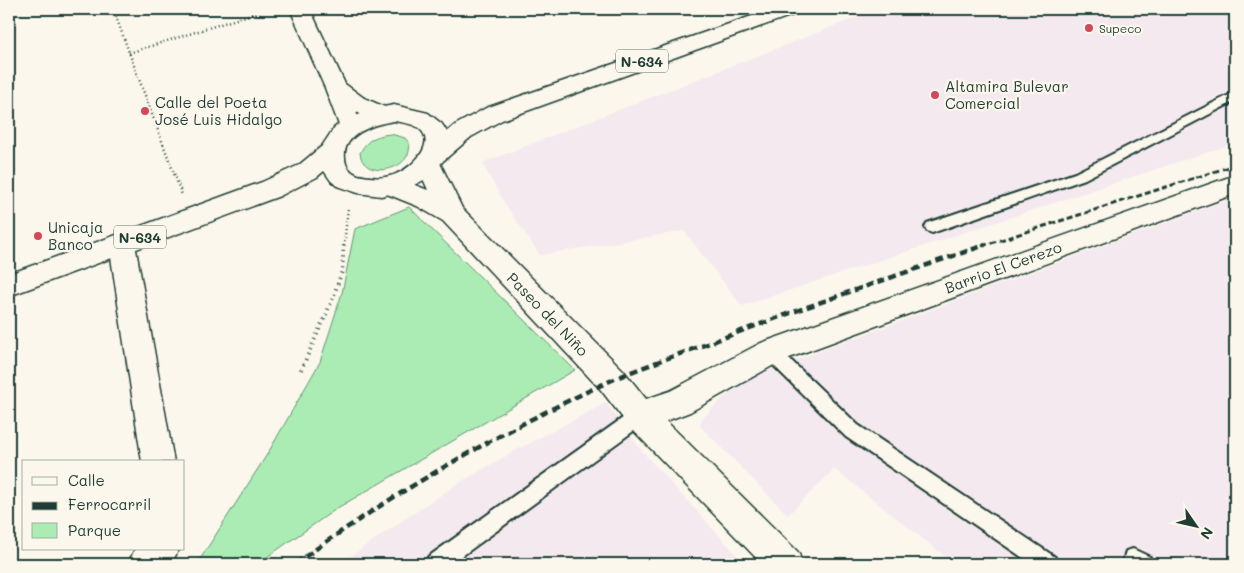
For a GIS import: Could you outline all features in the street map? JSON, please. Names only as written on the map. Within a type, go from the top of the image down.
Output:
[{"type":"main road","points":[[300,9],[336,88],[350,127]]},
{"type":"main road","name":"N-634","points":[[271,189],[350,182],[365,187],[402,182],[419,174],[463,131],[494,114],[791,9]]},
{"type":"main road","points":[[336,88],[356,103],[379,114]]},
{"type":"main road","name":"N-634","points":[[9,285],[271,189],[308,171],[333,150],[340,138],[350,127],[364,119],[379,114],[408,114],[430,124],[494,114]]},
{"type":"main road","points":[[430,124],[436,133],[438,143],[433,159]]},
{"type":"main road","points":[[333,150],[333,162],[338,173],[350,182]]},
{"type":"main road","name":"Paseo del Niño","points":[[433,159],[452,214]]},
{"type":"main road","name":"Barrio El Cerezo","points":[[640,416],[679,402],[771,352],[1235,184]]},
{"type":"main road","name":"Paseo del Niño","points":[[391,185],[426,199],[452,214],[612,380],[640,416],[786,564]]},
{"type":"main road","points":[[122,244],[158,460]]},
{"type":"main road","points":[[145,564],[161,550]]},
{"type":"lane","points":[[932,227],[1080,176],[1235,96]]},
{"type":"lane","points":[[771,352],[852,431],[1048,564]]},
{"type":"lane","points":[[435,564],[640,416]]},
{"type":"lane","points":[[1131,564],[1133,558],[1143,564]]},
{"type":"path","points":[[112,9],[191,219]]},
{"type":"path","points":[[129,53],[268,9]]},
{"type":"path","points":[[301,370],[332,301],[342,271],[350,182]]},
{"type":"shaded area","points":[[878,9],[1235,9],[1235,143],[742,306],[684,231],[540,255],[505,204],[482,163]]},
{"type":"shaded area","points":[[1235,197],[1235,564],[955,564],[834,469],[788,515],[700,426],[701,420],[723,398],[758,374]]},
{"type":"shaded area","points":[[606,403],[642,451],[745,564],[340,564],[457,484]]},
{"type":"green space","points":[[391,134],[405,138],[409,143],[409,152],[404,160],[397,166],[378,170],[363,162],[360,153],[365,145],[373,139]]},
{"type":"green space","points":[[409,207],[575,370],[339,507],[257,564],[197,564],[268,453],[320,362],[342,293],[355,229]]},
{"type":"railway","points":[[983,246],[1235,165]]},
{"type":"railway","points":[[295,564],[369,513],[448,465],[528,421],[610,381],[776,318],[983,246]]},
{"type":"place","name":"Supeco","points":[[1089,28]]},
{"type":"place","name":"Altamira Bulevar Comercial","points":[[935,95]]},
{"type":"place","name":"Calle del Poeta José Luis Hidalgo","points":[[145,111]]},
{"type":"place","name":"Unicaja Banco","points":[[38,236]]}]
